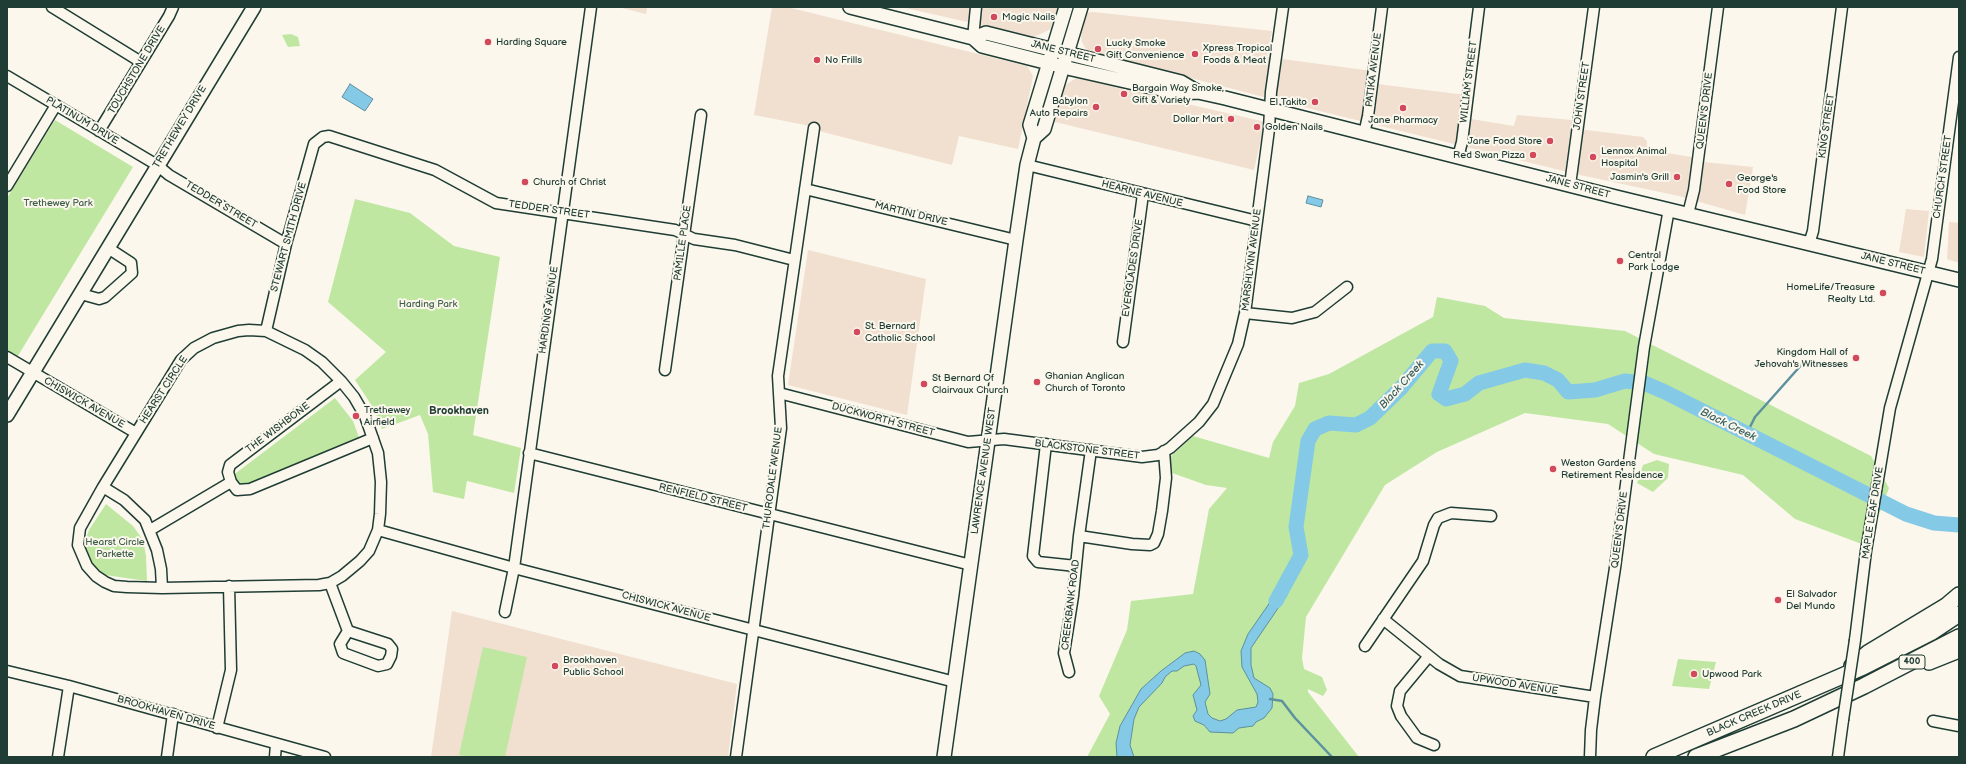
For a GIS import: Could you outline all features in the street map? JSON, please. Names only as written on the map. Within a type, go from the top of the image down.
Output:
[{"type":"highway","points":[[1834,680],[1868,653],[1946,606],[1959,595]]},
{"type":"highway","name":"BLACK CREEK DRIVE","points":[[1654,757],[1854,671],[1932,632],[1959,614]]},
{"type":"highway","name":"400","points":[[1864,686],[1959,637]]},
{"type":"highway","points":[[1864,686],[1914,669],[1959,650]]},
{"type":"highway","name":"BLACK CREEK DRIVE","points":[[1696,757],[1794,719],[1864,686]]},
{"type":"main road","name":"TRETHEWEY DRIVE","points":[[7,415],[254,7]]},
{"type":"main road","name":"JANE STREET","points":[[850,7],[873,10],[973,38],[982,46],[1062,67],[1178,93],[1198,92]]},
{"type":"main road","name":"LAWRENCE AVENUE WEST","points":[[944,757],[1016,240],[1027,165],[1034,138],[1030,125],[1066,7]]},
{"type":"main road","name":"LAWRENCE AVENUE WEST","points":[[1034,138],[1044,129],[1081,7]]},
{"type":"main road","name":"JANE STREET","points":[[973,38],[986,33],[1052,49],[1181,82],[1198,92],[1270,111],[1959,280]]},
{"type":"street","points":[[52,7],[141,62]]},
{"type":"street","name":"TOUCHSTONE DRIVE","points":[[99,131],[173,7]]},
{"type":"street","name":"HARDING AVENUE","points":[[505,612],[514,568],[591,7]]},
{"type":"street","points":[[973,38],[976,7]]},
{"type":"street","name":"MARSHLYNN AVENUE","points":[[1213,404],[1238,344],[1245,313],[1270,111],[1271,92],[1283,7]]},
{"type":"street","name":"PATIKA AVENUE","points":[[1364,134],[1368,116],[1382,7]]},
{"type":"street","name":"WILLIAM STREET","points":[[1458,157],[1462,142],[1479,7]]},
{"type":"street","name":"JOHN STREET","points":[[1570,185],[1594,7]]},
{"type":"street","name":"QUEEN'S DRIVE","points":[[1688,214],[1694,190],[1718,7]]},
{"type":"street","name":"KING STREET","points":[[1809,244],[1818,195],[1842,7]]},
{"type":"street","name":"CHURCH STREET","points":[[1928,272],[1932,259],[1959,57]]},
{"type":"street","name":"PLATINUM DRIVE","points":[[7,76],[157,165]]},
{"type":"street","points":[[7,186],[56,104]]},
{"type":"street","name":"PAMILLE PLACE","points":[[665,370],[701,115]]},
{"type":"street","name":"THURODALE AVENUE","points":[[736,757],[781,428],[778,376],[814,128]]},
{"type":"street","name":"TEDDER STREET","points":[[314,144],[322,137],[330,136],[435,170],[496,203],[675,230],[694,240],[734,245],[794,260]]},
{"type":"street","name":"STEWART SMITH DRIVE","points":[[266,331],[286,244],[314,144]]},
{"type":"street","name":"TEDDER STREET","points":[[157,165],[169,175],[286,244]]},
{"type":"street","name":"HEARNE AVENUE","points":[[1027,165],[1257,221]]},
{"type":"street","name":"MARTINI DRIVE","points":[[805,188],[1016,240]]},
{"type":"street","name":"EVERGLADES DRIVE","points":[[1123,342],[1143,194]]},
{"type":"street","name":"QUEEN'S DRIVE","points":[[1590,757],[1591,730],[1595,697],[1615,568],[1636,402],[1644,347],[1669,209]]},
{"type":"street","points":[[81,294],[99,299],[105,298],[132,273],[131,264],[108,248]]},
{"type":"street","name":"MAPLE LEAF DRIVE","points":[[1838,757],[1866,551],[1890,408],[1928,272]]},
{"type":"street","points":[[1245,313],[1292,318],[1315,312],[1347,287]]},
{"type":"street","name":"HEARST CIRCLE","points":[[248,330],[266,331],[305,350],[322,362],[341,381],[354,397],[366,416],[378,453],[381,482],[378,530],[369,551],[360,562],[342,576],[330,583],[296,586],[162,588],[114,586],[96,576],[83,562],[78,545],[80,528],[103,487],[181,360],[194,348],[213,338],[231,333],[248,330]]},
{"type":"street","name":"CHISWICK AVENUE","points":[[7,357],[136,433]]},
{"type":"street","name":"THE WISHBONE","points":[[231,482],[228,472],[230,465],[341,381]]},
{"type":"street","name":"DUCKWORTH STREET","points":[[779,393],[968,442],[989,441]]},
{"type":"street","name":"BLACKSTONE STREET","points":[[989,441],[1004,439],[1151,457],[1164,451],[1195,426],[1213,404]]},
{"type":"street","points":[[150,530],[231,482],[237,490],[250,489],[374,438]]},
{"type":"street","points":[[1046,444],[1032,556],[1038,562],[1076,566]]},
{"type":"street","name":"CREEKBANK ROAD","points":[[1069,672],[1064,653],[1091,450]]},
{"type":"street","points":[[1079,536],[1132,544],[1150,545],[1154,543],[1158,534],[1166,478],[1164,451]]},
{"type":"street","name":"RENFIELD STREET","points":[[529,453],[768,515],[971,565]]},
{"type":"street","points":[[103,487],[145,520],[150,530],[161,569],[162,588]]},
{"type":"street","points":[[1365,646],[1423,561],[1434,525],[1438,518],[1450,513],[1491,516]]},
{"type":"street","name":"CHISWICK AVENUE","points":[[378,530],[514,568],[955,682]]},
{"type":"street","points":[[330,583],[348,631]]},
{"type":"street","points":[[217,728],[231,670],[228,586]]},
{"type":"street","name":"UPWOOD AVENUE","points":[[1382,619],[1448,670],[1472,679],[1595,697]]},
{"type":"street","points":[[348,631],[388,644],[392,649],[392,656],[387,664],[378,666],[343,653],[340,644],[348,631]]},
{"type":"street","points":[[1429,656],[1400,691],[1397,706],[1401,716],[1417,738],[1434,745]]},
{"type":"street","name":"BROOKHAVEN DRIVE","points":[[7,672],[69,686],[325,757]]},
{"type":"street","points":[[58,757],[69,686]]},
{"type":"street","points":[[167,757],[173,714]]},
{"type":"street","points":[[1933,721],[1959,726]]},
{"type":"street","points":[[275,757],[276,744]]},
{"type":"shaded area","points":[[618,7],[647,7],[646,14]]},
{"type":"shaded area","points":[[772,7],[787,7],[1027,66],[1033,76],[1018,149],[959,136],[952,165],[823,132],[805,125],[754,115]]},
{"type":"shaded area","points":[[901,7],[1058,7],[1051,29],[1034,37]]},
{"type":"shaded area","points":[[1093,12],[1272,31],[1267,57],[1380,72],[1377,84],[1474,96],[1471,119],[1514,126],[1517,115],[1572,120],[1570,128],[1643,137],[1647,141],[1647,150],[1692,157],[1704,162],[1753,167],[1745,215],[1679,196],[1580,175],[1279,101],[1087,51],[1082,42],[1080,29],[1085,13]]},
{"type":"shaded area","points":[[1076,78],[1265,122],[1254,170],[1055,122],[1064,86]]},
{"type":"shaded area","points":[[1906,209],[1929,211],[1924,257],[1899,252]]},
{"type":"shaded area","points":[[1949,222],[1959,223],[1959,263],[1947,259]]},
{"type":"shaded area","name":"St. Bernard Catholic School","points":[[808,250],[926,279],[907,415],[788,385]]},
{"type":"shaded area","name":"Brookhaven Public School","points":[[452,611],[737,684],[728,757],[431,757]]},
{"type":"green space","points":[[291,34],[298,37],[300,46],[288,47],[282,35]]},
{"type":"green space","name":"Trethewey Park","points":[[55,120],[133,167],[16,359],[7,353],[7,198]]},
{"type":"green space","name":"Harding Park","points":[[355,199],[410,213],[454,246],[500,257],[473,435],[521,448],[514,493],[467,481],[464,499],[433,492],[428,434],[420,415],[382,429],[374,409],[355,380],[386,352],[328,302]]},
{"type":"green space","points":[[1437,297],[1485,306],[1504,318],[1625,331],[1871,456],[1889,488],[1867,546],[1795,519],[1743,475],[1654,454],[1608,424],[1525,413],[1437,452],[1385,485],[1306,617],[1302,658],[1304,669],[1322,677],[1327,690],[1323,696],[1308,689],[1308,692],[1359,757],[1087,757],[1110,714],[1099,696],[1127,630],[1131,601],[1193,594],[1209,509],[1227,488],[1206,485],[1158,468],[1193,436],[1269,458],[1273,442],[1295,406],[1299,383],[1329,374],[1433,317]]},
{"type":"green space","points":[[335,398],[353,421],[361,443],[245,487],[235,486],[232,476]]},
{"type":"green space","points":[[1657,460],[1669,464],[1668,478],[1653,492],[1637,483],[1643,465]]},
{"type":"green space","name":"Hearst Circle Parkette","points":[[106,504],[133,526],[143,540],[146,556],[147,581],[105,575],[96,568],[86,555],[85,541],[89,530]]},
{"type":"green space","points":[[483,647],[527,657],[505,757],[469,757],[459,755]]},
{"type":"green space","name":"Upwood Park","points":[[1678,659],[1716,662],[1709,689],[1672,686]]},
{"type":"water","points":[[350,84],[373,99],[365,111],[342,97]]},
{"type":"water","points":[[1308,196],[1323,200],[1321,207],[1306,203]]},
{"type":"water","points":[[1281,580],[1290,585],[1287,595],[1251,648],[1251,665],[1254,678],[1270,688],[1273,694],[1272,708],[1264,718],[1256,722],[1253,726],[1239,728],[1233,733],[1210,732],[1204,725],[1195,721],[1193,716],[1197,710],[1193,695],[1201,685],[1196,666],[1194,664],[1184,666],[1177,671],[1172,671],[1165,677],[1162,683],[1139,707],[1134,719],[1130,745],[1134,757],[1117,757],[1116,743],[1120,726],[1141,689],[1161,671],[1185,653],[1194,651],[1200,654],[1205,660],[1210,694],[1205,702],[1208,714],[1212,718],[1220,721],[1226,719],[1237,710],[1256,707],[1258,702],[1257,694],[1242,667],[1241,651],[1248,634],[1273,598]]},
{"type":"waterway","name":"Black Creek","points":[[1276,601],[1301,555],[1296,527],[1308,441],[1315,429],[1329,423],[1356,425],[1370,418],[1402,387],[1432,351],[1445,351],[1451,361],[1439,394],[1446,399],[1465,394],[1479,383],[1525,370],[1544,373],[1558,380],[1568,392],[1595,390],[1625,381],[1644,383],[1665,392],[1906,514],[1934,523],[1959,525]]},
{"type":"waterway","points":[[1747,433],[1755,417],[1803,363]]},
{"type":"waterway","points":[[1270,699],[1282,701],[1295,718],[1332,757]]},
{"type":"place","name":"Magic Nails","points":[[994,17]]},
{"type":"place","name":"Harding Square","points":[[488,42]]},
{"type":"place","name":"Lucky Smoke Gift Convenience","points":[[1098,49]]},
{"type":"place","name":"Xpress Tropical Foods & Meat","points":[[1195,54]]},
{"type":"place","name":"No Frills","points":[[817,60]]},
{"type":"place","name":"Bargain Way Smoke, Gift & Variety","points":[[1124,94]]},
{"type":"place","name":"El Takito","points":[[1315,102]]},
{"type":"place","name":"Babylon Auto Repairs","points":[[1096,107]]},
{"type":"place","name":"Jane Pharmacy","points":[[1403,108]]},
{"type":"place","name":"Dollar Mart","points":[[1231,119]]},
{"type":"place","name":"Golden Nails","points":[[1257,127]]},
{"type":"place","name":"Jane Food Store","points":[[1550,141]]},
{"type":"place","name":"Red Swan Pizza","points":[[1533,155]]},
{"type":"place","name":"Lennox Animal Hospital","points":[[1593,157]]},
{"type":"place","name":"Jasmin's Grill","points":[[1677,177]]},
{"type":"place","name":"Church of Christ","points":[[525,182]]},
{"type":"place","name":"George's Food Store","points":[[1729,184]]},
{"type":"place","name":"Central Park Lodge","points":[[1620,261]]},
{"type":"place","name":"HomeLife/Treasure Realty Ltd.","points":[[1883,293]]},
{"type":"place","name":"St. Bernard Catholic School","points":[[857,332]]},
{"type":"place","name":"Kingdom Hall of Jehovah's Witnesses","points":[[1856,358]]},
{"type":"place","name":"Ghanian Anglican Church of Toronto","points":[[1037,382]]},
{"type":"place","name":"St Bernard Of Clairvaux Church","points":[[924,384]]},
{"type":"place","name":"Trethewey Airfield","points":[[356,416]]},
{"type":"place","name":"Weston Gardens Retirement Residence","points":[[1553,469]]},
{"type":"place","name":"El Salvador Del Mundo","points":[[1778,600]]},
{"type":"place","name":"Brookhaven Public School","points":[[555,666]]},
{"type":"place","name":"Upwood Park","points":[[1694,674]]},
{"type":"district","name":"Brookhaven","points":[[459,411]]}]
